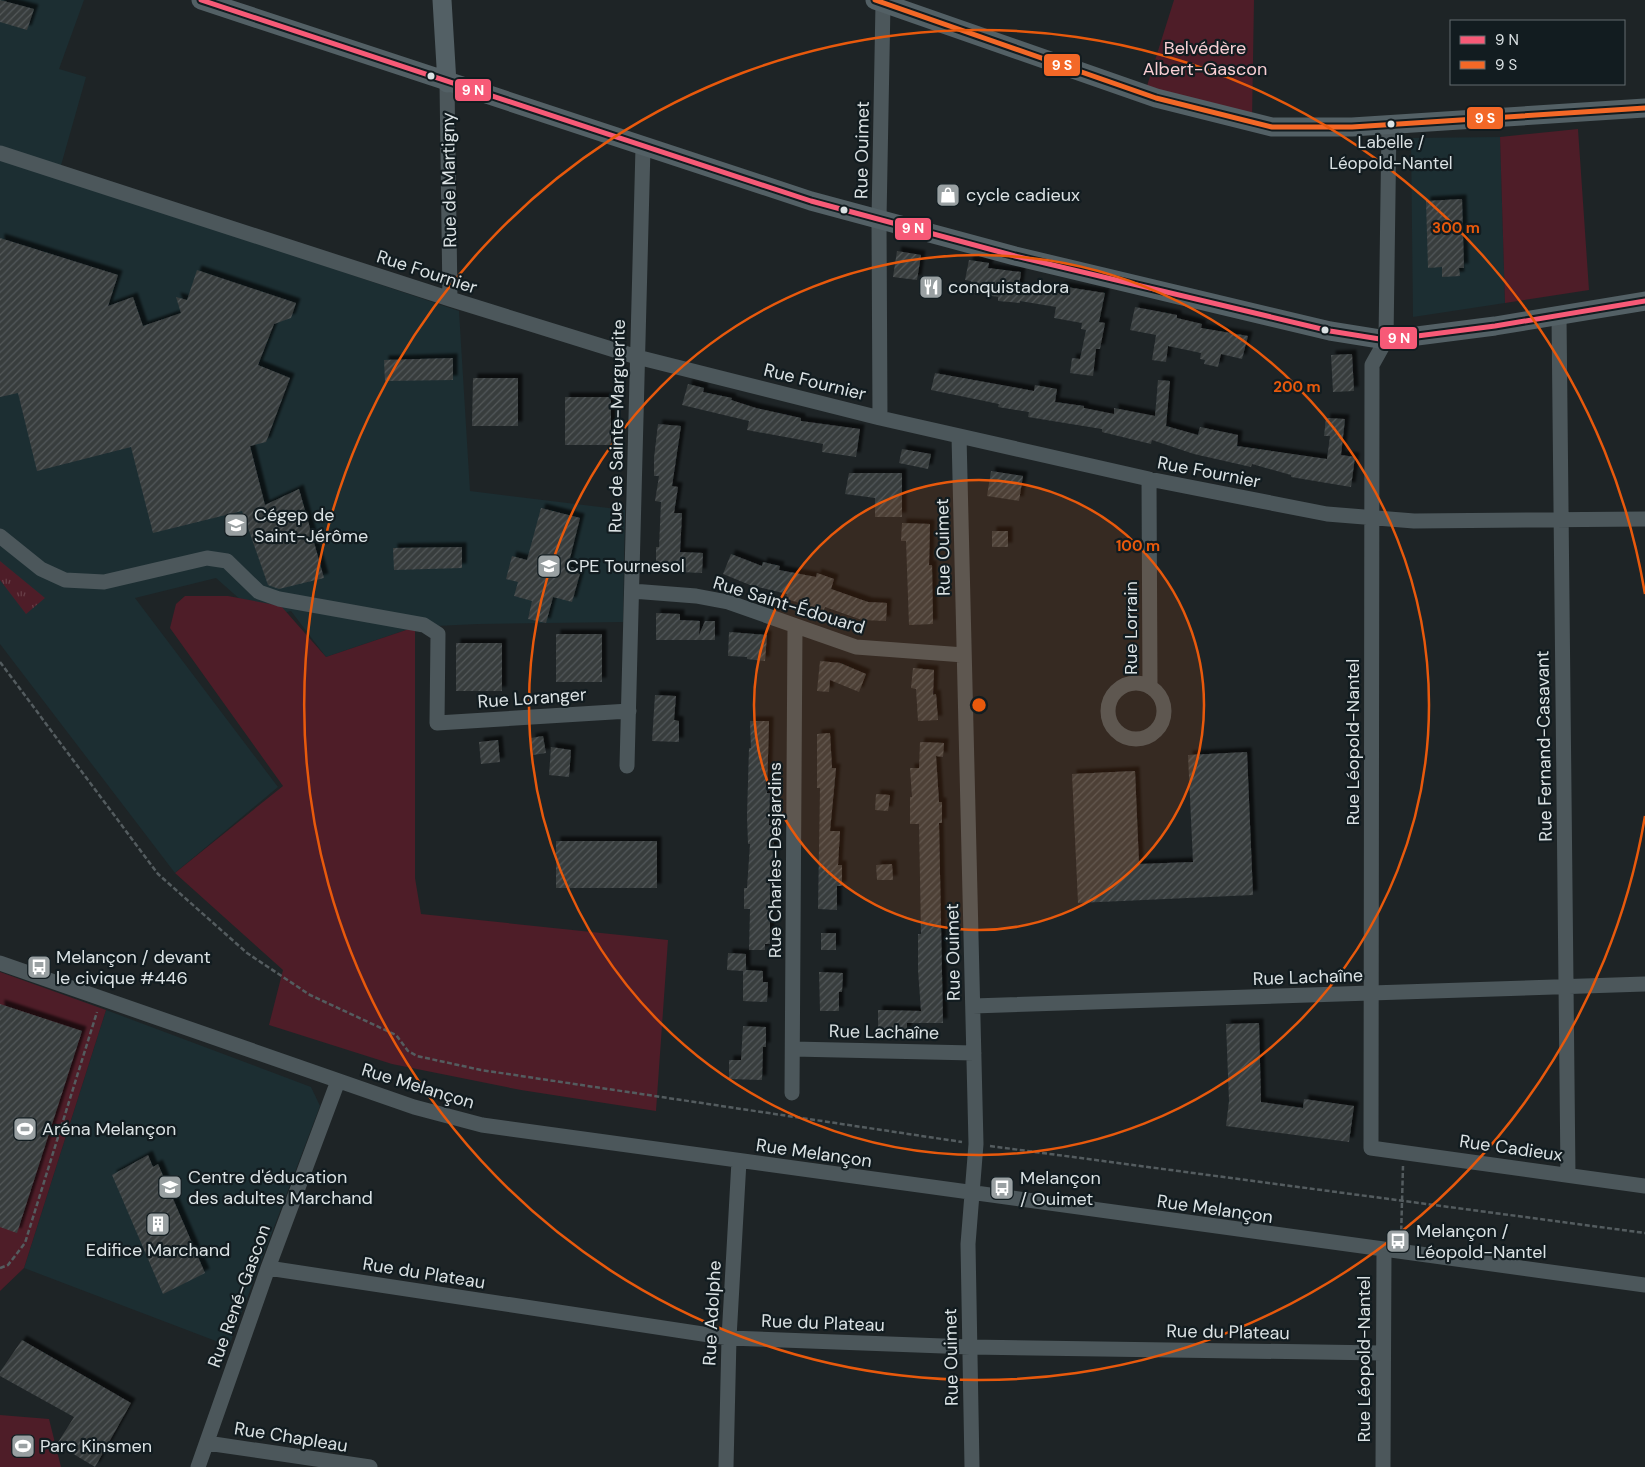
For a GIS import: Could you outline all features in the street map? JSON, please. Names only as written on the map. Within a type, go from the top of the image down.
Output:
[{"type":"main road","points":[[201,0],[447,83],[811,201],[1015,256],[1302,324],[1386,340],[1558,316],[1645,301]]},
{"type":"main road","name":"Rue de Martigny","points":[[442,0],[447,83]]},
{"type":"main road","points":[[879,1],[1156,98],[1272,127],[1390,124],[1645,108]]},
{"type":"street","name":"Rue Ouimet","points":[[879,1],[880,418]]},
{"type":"street","name":"Rue de Martigny","points":[[447,83],[450,299]]},
{"type":"street","points":[[1386,340],[1390,124]]},
{"type":"street","name":"Rue de Sainte-Marguerite","points":[[627,766],[643,147]]},
{"type":"street","name":"Rue Fournier","points":[[0,153],[450,299],[637,357],[880,418],[1149,479],[1327,514],[1371,518],[1414,521],[1645,519]]},
{"type":"street","name":"Rue Fernand-Casavant","points":[[1558,316],[1568,1175]]},
{"type":"street","name":"Rue Léopold-Nantel","points":[[1371,1148],[1372,365],[1386,340]]},
{"type":"street","name":"Rue Ouimet","points":[[959,436],[976,1144],[968,1244],[972,1467]]},
{"type":"street","name":"Rue Lorrain","points":[[1149,479],[1150,687]]},
{"type":"street","name":"Rue Loranger","points":[[0,536],[41,569],[66,580],[104,582],[207,558],[227,561],[260,592],[279,599],[424,625],[438,634],[437,723],[629,711]]},
{"type":"street","name":"Rue Saint-Édouard","points":[[632,591],[696,596],[728,602],[856,648],[964,655]]},
{"type":"street","name":"Rue Charles-Desjardins","points":[[792,1094],[795,626]]},
{"type":"street","name":"Rue Melançon","points":[[0,963],[414,1108],[482,1125],[1645,1286]]},
{"type":"street","name":"Rue Lachaîne","points":[[973,1006],[1645,984]]},
{"type":"street","name":"Rue Lachaîne","points":[[793,1049],[974,1053]]},
{"type":"street","name":"Rue René-Gascon","points":[[198,1467],[268,1268],[338,1081]]},
{"type":"street","name":"Rue Cadieux","points":[[1371,1148],[1645,1186]]},
{"type":"street","name":"Rue Adolphe","points":[[726,1467],[729,1338],[739,1161]]},
{"type":"street","name":"Rue Léopold-Nantel","points":[[1383,1467],[1382,1353],[1384,1251]]},
{"type":"street","name":"Rue du Plateau","points":[[268,1268],[729,1338],[970,1347],[1382,1353]]},
{"type":"street","name":"Rue Chapleau","points":[[207,1443],[364,1467]]},
{"type":"path","points":[[0,662],[158,874],[247,953],[310,995],[396,1035],[408,1051],[417,1056],[481,1070],[976,1144],[1645,1233]]},
{"type":"path","points":[[0,1268],[8,1265],[25,1243],[101,998]]},
{"type":"path","points":[[1400,1253],[1403,1152]]},
{"type":"shaded area","name":"Cégep de Saint-Jérôme","points":[[0,0],[84,0],[59,69],[86,77],[58,176],[459,311],[470,491],[625,510],[623,622],[415,627],[326,657],[291,611],[261,618],[216,578],[135,598],[278,787],[175,873],[0,644]]},
{"type":"shaded area","points":[[1500,137],[1505,303],[1413,317],[1411,138]]},
{"type":"shaded area","name":"Centre d'éducation des adultes Marchand","points":[[106,1010],[311,1087],[320,1106],[229,1346],[24,1268]]},
{"type":"green space","name":"Belvédère Albert-Gascon","points":[[1174,0],[1254,0],[1252,120],[1146,89]]},
{"type":"green space","points":[[1578,129],[1589,290],[1505,303],[1500,137]]},
{"type":"green space","points":[[0,561],[45,598],[26,614],[0,580]]},
{"type":"green space","points":[[185,596],[228,596],[281,606],[326,657],[415,627],[415,878],[421,914],[668,940],[656,1111],[521,1090],[392,1064],[269,1025],[283,970],[175,873],[283,786],[170,628],[176,604]]},
{"type":"green space","points":[[0,972],[106,1010],[24,1268],[0,1291]]},
{"type":"green space","name":"Parc Kinsmen","points":[[0,1415],[49,1419],[61,1467],[0,1467]]},
{"type":"building","points":[[0,0],[34,9],[27,30],[0,22]]},
{"type":"building","points":[[1462,199],[1464,268],[1459,268],[1460,276],[1442,277],[1442,267],[1428,268],[1426,201]]},
{"type":"building","points":[[0,238],[118,275],[108,306],[133,297],[143,326],[181,313],[176,297],[187,300],[197,270],[296,303],[291,318],[274,324],[258,365],[290,378],[266,442],[250,446],[265,505],[299,489],[324,578],[279,589],[268,585],[242,511],[153,533],[131,447],[37,471],[18,393],[0,397]]},
{"type":"building","points":[[897,251],[921,255],[917,280],[893,277]]},
{"type":"building","points":[[969,260],[989,263],[988,268],[1021,272],[1019,287],[1059,293],[1060,286],[1105,293],[1099,322],[1105,323],[1100,349],[1096,349],[1093,376],[1070,373],[1072,358],[1080,359],[1086,330],[1081,329],[1082,323],[1054,318],[1056,307],[1020,301],[1020,303],[998,301],[998,297],[969,292],[971,281],[965,280]]},
{"type":"building","points":[[1135,307],[1177,315],[1177,318],[1202,324],[1201,328],[1248,336],[1242,359],[1221,354],[1218,367],[1204,364],[1205,360],[1200,359],[1201,353],[1168,346],[1166,362],[1152,360],[1156,335],[1130,330]]},
{"type":"building","points":[[1352,354],[1354,391],[1333,392],[1331,355]]},
{"type":"building","points":[[453,358],[453,380],[385,381],[384,360]]},
{"type":"building","points":[[935,373],[1034,391],[1035,385],[1057,389],[1055,402],[1084,406],[1084,408],[1114,414],[1114,408],[1155,416],[1158,380],[1170,381],[1166,426],[1198,435],[1200,427],[1238,435],[1237,446],[1327,459],[1330,436],[1324,436],[1326,418],[1345,419],[1341,455],[1355,457],[1351,487],[1291,477],[1291,475],[1252,464],[1251,467],[1194,454],[1152,440],[1151,444],[1102,432],[1102,429],[1028,417],[1029,412],[998,407],[999,404],[931,390]]},
{"type":"building","points":[[473,378],[518,378],[518,426],[472,426]]},
{"type":"building","points":[[688,384],[704,388],[703,392],[732,398],[731,400],[756,408],[801,418],[801,421],[860,429],[856,457],[822,452],[823,444],[747,430],[749,421],[682,405]]},
{"type":"building","points":[[565,397],[611,397],[611,445],[565,445]]},
{"type":"building","points":[[658,424],[681,426],[672,486],[678,487],[674,513],[682,513],[680,552],[703,553],[702,573],[681,572],[681,569],[673,569],[673,564],[656,564],[656,547],[659,547],[661,502],[655,501],[659,476],[654,476]]},
{"type":"building","points":[[902,449],[931,454],[928,469],[899,463]]},
{"type":"building","points":[[991,471],[1023,476],[1019,501],[987,496]]},
{"type":"building","points":[[849,473],[902,473],[902,517],[875,517],[875,498],[845,494]]},
{"type":"building","points":[[541,508],[580,518],[568,566],[581,570],[572,602],[553,597],[546,623],[528,619],[532,601],[514,596],[518,582],[506,579],[512,556],[527,560]]},
{"type":"building","points":[[902,523],[930,524],[929,565],[932,565],[933,624],[909,625],[906,541],[901,541]]},
{"type":"building","points":[[992,531],[1008,531],[1008,547],[992,547]]},
{"type":"building","points":[[462,547],[462,568],[394,570],[393,548]]},
{"type":"building","points":[[731,554],[762,566],[763,562],[780,566],[779,570],[816,577],[817,573],[834,579],[831,589],[868,602],[887,603],[886,621],[862,620],[825,607],[824,610],[786,599],[787,594],[750,585],[723,574]]},
{"type":"building","points":[[656,613],[680,614],[680,620],[700,621],[699,635],[705,621],[715,621],[715,640],[656,640]]},
{"type":"building","points":[[729,632],[767,635],[765,661],[747,659],[747,657],[728,656]]},
{"type":"building","points":[[556,634],[602,634],[602,682],[556,682]]},
{"type":"building","points":[[456,643],[502,643],[502,691],[456,691]]},
{"type":"building","points":[[820,661],[840,663],[866,674],[859,692],[830,680],[829,692],[817,691]]},
{"type":"building","points":[[913,668],[934,670],[933,695],[936,694],[938,720],[918,721],[916,689],[911,688]]},
{"type":"building","points":[[655,695],[676,696],[674,720],[679,721],[679,742],[652,741]]},
{"type":"building","points":[[750,721],[769,721],[767,793],[770,793],[769,825],[773,825],[774,861],[773,878],[770,878],[770,944],[765,944],[765,950],[749,950],[750,909],[744,909],[744,888],[747,888],[750,844],[748,844],[747,816],[749,748],[751,748]]},
{"type":"building","points":[[830,733],[832,768],[836,768],[830,831],[840,831],[838,865],[842,865],[842,886],[837,886],[837,910],[818,909],[820,788],[817,788],[817,734]]},
{"type":"building","points":[[543,736],[546,753],[533,755],[531,738]]},
{"type":"building","points":[[498,740],[500,762],[481,764],[479,742]]},
{"type":"building","points":[[920,742],[944,743],[943,757],[936,756],[939,802],[942,802],[942,823],[939,823],[943,1023],[907,1023],[907,1031],[878,1030],[878,1010],[921,1011],[918,970],[918,934],[921,934],[919,824],[910,824],[910,797],[912,797],[910,768],[919,768]]},
{"type":"building","points":[[551,747],[571,750],[569,777],[549,775]]},
{"type":"building","points":[[1247,752],[1253,895],[1078,903],[1072,774],[1135,771],[1139,864],[1193,862],[1188,755]]},
{"type":"building","points":[[876,794],[890,795],[888,811],[875,810]]},
{"type":"building","points":[[556,841],[657,841],[657,888],[556,888]]},
{"type":"building","points":[[892,864],[893,880],[877,880],[876,865]]},
{"type":"building","points":[[821,933],[836,933],[836,950],[821,950]]},
{"type":"building","points":[[728,953],[746,954],[746,970],[763,971],[763,982],[768,982],[767,1002],[743,1001],[743,971],[727,970]]},
{"type":"building","points":[[819,972],[843,973],[842,992],[839,992],[839,1011],[820,1011]]},
{"type":"building","name":"Aréna Melançon","points":[[0,1004],[82,1031],[17,1233],[0,1227]]},
{"type":"building","points":[[1259,1023],[1261,1102],[1303,1108],[1304,1099],[1354,1106],[1349,1142],[1226,1126],[1229,1101],[1226,1024]]},
{"type":"building","points":[[743,1026],[766,1027],[766,1047],[763,1047],[762,1080],[729,1079],[729,1060],[741,1060]]},
{"type":"building","name":"Edifice Marchand","points":[[148,1155],[153,1167],[158,1164],[205,1273],[163,1294],[112,1175]]},
{"type":"building","points":[[22,1340],[131,1403],[95,1467],[57,1444],[74,1417],[0,1376],[0,1372]]},
{"type":"transit line","points":[[201,0],[811,201],[1015,256],[1330,331],[1386,340],[1495,326],[1645,301]]},
{"type":"transit line","points":[[875,0],[1156,98],[1272,127],[1352,127],[1645,108]]},
{"type":"place","name":"Labelle / Léopold-Nantel","points":[[1391,124]]},
{"type":"place","name":"cycle cadieux","points":[[948,195]]},
{"type":"place","name":"conquistadora","points":[[931,287]]},
{"type":"place","name":"Cégep de Saint-Jérôme","points":[[236,525]]},
{"type":"place","name":"CPE Tournesol","points":[[549,566]]},
{"type":"place","name":"Melançon / devant le civique #446","points":[[39,967]]},
{"type":"place","name":"Aréna Melançon","points":[[25,1129]]},
{"type":"place","name":"Centre d'éducation des adultes Marchand","points":[[170,1187]]},
{"type":"place","name":"Melançon / Ouimet","points":[[1002,1188]]},
{"type":"place","name":"Edifice Marchand","points":[[158,1224]]},
{"type":"place","name":"Melançon / Léopold-Nantel","points":[[1398,1241]]},
{"type":"place","name":"Parc Kinsmen","points":[[23,1446]]}]
